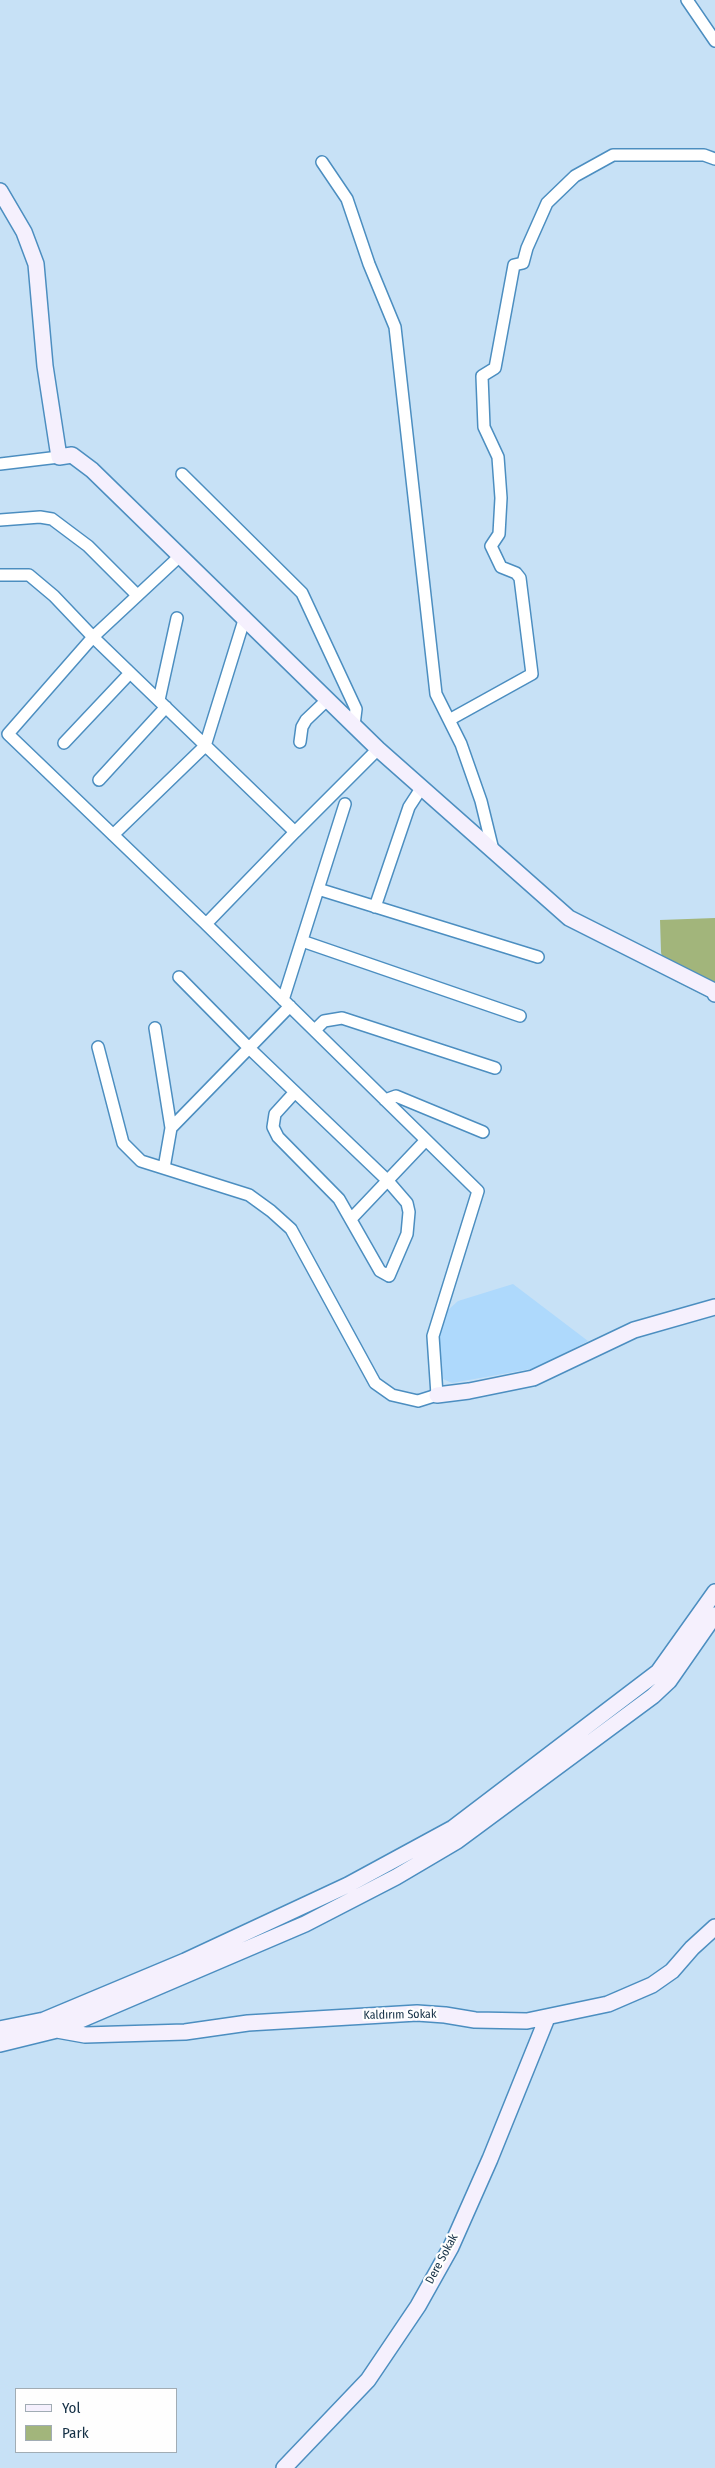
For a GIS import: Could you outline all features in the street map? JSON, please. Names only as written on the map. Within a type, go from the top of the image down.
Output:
[{"type":"street","points":[[687,0],[715,41]]},
{"type":"street","points":[[449,720],[532,674],[520,578],[516,573],[501,567],[491,546],[499,534],[501,498],[498,457],[484,427],[482,376],[495,368],[514,265],[523,263],[527,248],[548,204],[575,176],[613,155],[704,155],[715,159]]},
{"type":"street","points":[[322,162],[347,199],[369,264],[395,326],[436,694],[461,744],[481,800],[493,850]]},
{"type":"street","points":[[0,190],[24,232],[36,264],[45,366],[59,457]]},
{"type":"street","points":[[0,464],[72,455],[92,470],[245,617],[378,749],[569,918],[714,991],[715,994]]},
{"type":"street","points":[[182,474],[302,593],[356,710],[354,725]]},
{"type":"street","points":[[0,520],[40,517],[52,520],[88,546],[137,595]]},
{"type":"street","points":[[180,555],[93,637],[8,734],[206,924],[478,1191],[433,1336],[437,1395]]},
{"type":"street","points":[[0,575],[29,575],[54,596],[93,637],[295,832]]},
{"type":"street","points":[[114,835],[206,746],[245,617]]},
{"type":"street","points":[[99,780],[162,704],[177,618]]},
{"type":"street","points":[[64,743],[130,673]]},
{"type":"street","points":[[300,742],[302,727],[306,720],[328,699]]},
{"type":"street","points":[[206,924],[378,749]]},
{"type":"street","points":[[375,907],[409,807],[422,787]]},
{"type":"street","points":[[170,1128],[249,1048],[286,1003],[302,942],[346,804]]},
{"type":"street","points":[[318,889],[538,957]]},
{"type":"street","points":[[302,942],[520,1016]]},
{"type":"street","points":[[180,977],[249,1048],[295,1092],[388,1181],[407,1203],[409,1212],[406,1234],[388,1276],[380,1271],[339,1198],[278,1137],[273,1127],[275,1114],[295,1092]]},
{"type":"street","points":[[315,1030],[324,1021],[342,1018],[496,1068]]},
{"type":"street","points":[[155,1028],[170,1128],[164,1168]]},
{"type":"street","points":[[98,1047],[123,1144],[141,1161],[249,1195],[291,1229],[375,1383],[392,1395],[418,1402],[437,1395],[469,1391],[533,1378],[634,1330],[715,1307]]},
{"type":"street","points":[[385,1100],[396,1096],[484,1132]]},
{"type":"street","points":[[352,1219],[426,1140]]},
{"type":"street","points":[[0,2030],[44,2020],[185,1961],[348,1885],[453,1828],[658,1672],[715,1592]]},
{"type":"street","points":[[57,2030],[305,1924],[396,1877],[457,1841],[653,1696],[671,1679],[715,1615]]},
{"type":"street","name":"Kaldırım Sokak","points":[[0,2044],[57,2030],[85,2035],[185,2032],[248,2023],[301,2022],[391,2014],[445,2015],[501,2022],[547,2018],[608,2004],[652,1986],[672,1971],[692,1948],[715,1927]]},
{"type":"street","name":"Dere Sokak","points":[[284,2468],[368,2380],[418,2306],[451,2247],[547,2018]]},
{"type":"street","name":"Kaldırım Sokak","points":[[44,2020],[57,2030]]},
{"type":"shaded area","points":[[513,1284],[588,1341],[536,1368],[452,1383],[443,1379],[437,1340],[448,1310],[458,1301]]},
{"type":"green space","points":[[715,918],[715,1001],[675,981],[664,967],[661,952],[660,920]]}]
